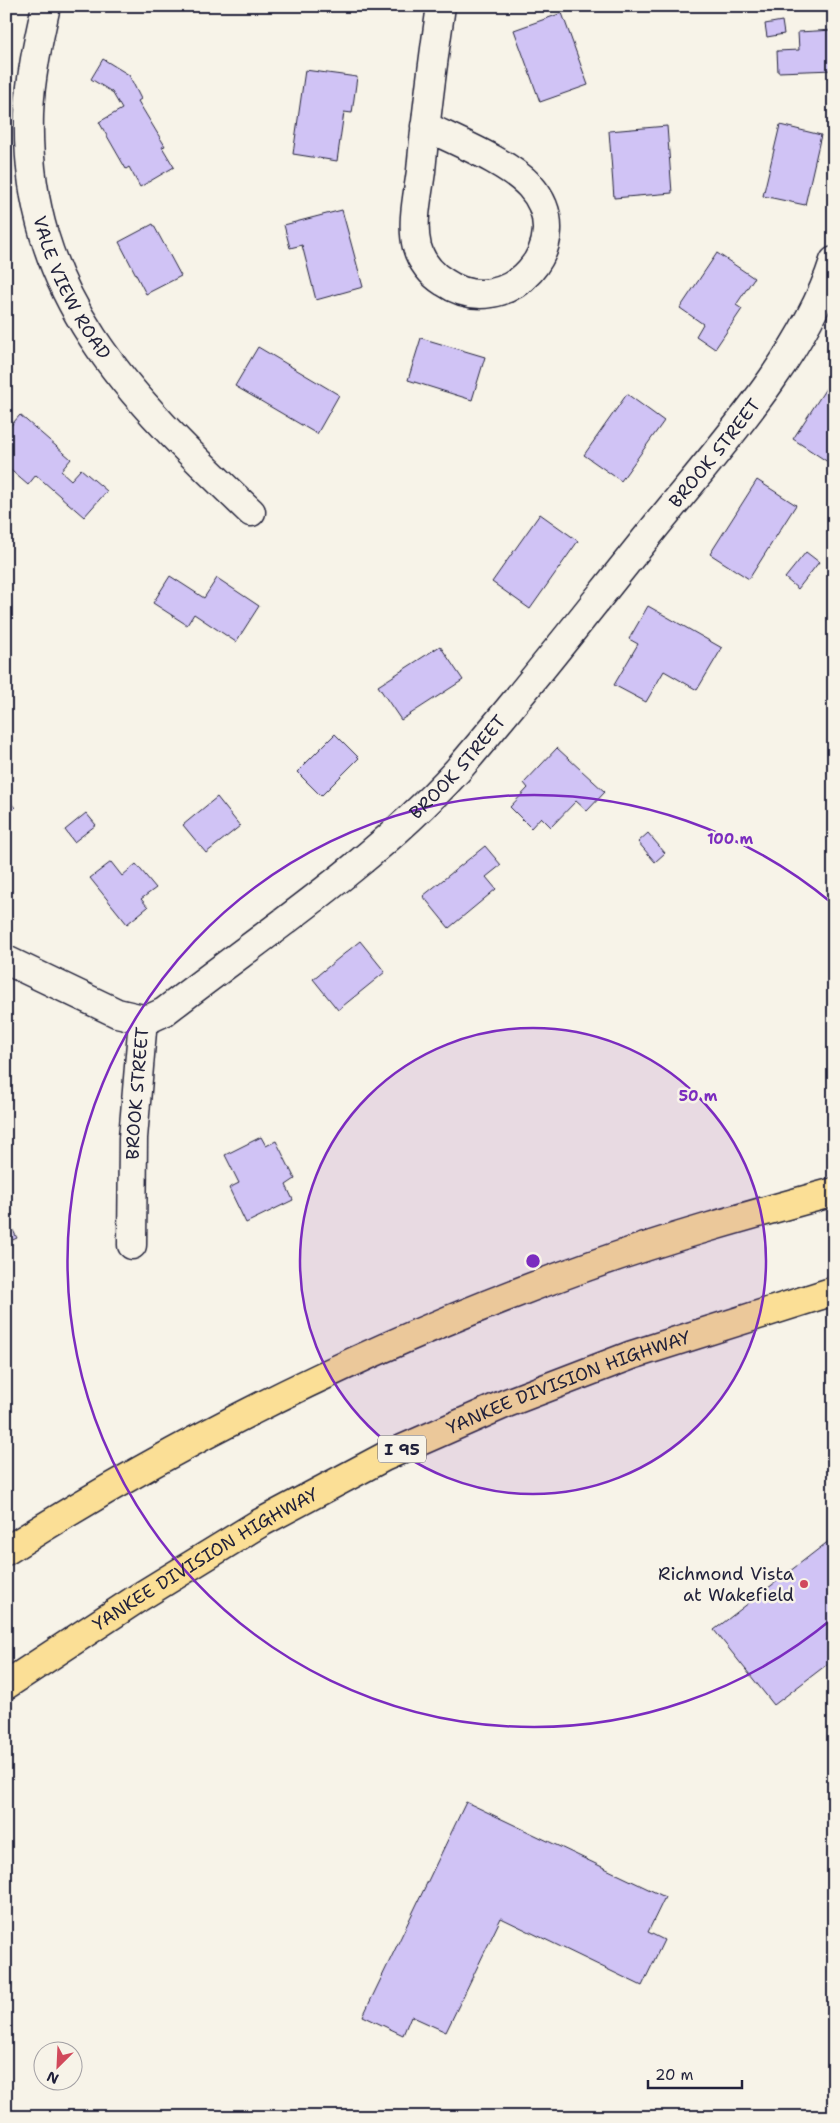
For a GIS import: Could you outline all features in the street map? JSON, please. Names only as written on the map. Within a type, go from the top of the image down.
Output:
[{"type":"highway","points":[[6,1551],[82,1502],[199,1438],[322,1375],[454,1317],[595,1264],[711,1226],[834,1192]]},
{"type":"highway","name":"YANKEE DIVISION HIGHWAY","points":[[6,1685],[130,1603],[260,1523],[384,1457],[507,1403],[632,1355],[834,1291]]},
{"type":"street","name":"VALE VIEW ROAD","points":[[46,6],[32,82],[29,151],[46,241],[56,270],[77,313],[102,353],[127,386],[180,444],[251,512]]},
{"type":"street","points":[[426,126],[512,171],[531,187],[538,197],[545,220],[544,244],[534,266],[526,276],[506,289],[483,294],[458,290],[438,278],[423,259],[418,248],[415,224],[426,126],[441,6]]},
{"type":"street","name":"BROOK STREET","points":[[132,1245],[133,1138],[143,1019],[151,1018],[164,1012],[331,884],[417,812],[457,771],[719,448],[772,378],[808,320],[834,261]]},
{"type":"street","points":[[6,960],[117,1013],[127,1017],[143,1019]]},
{"type":"building","points":[[562,13],[588,85],[540,102],[514,30]]},
{"type":"building","points":[[782,21],[784,34],[767,37],[765,24]]},
{"type":"building","points":[[834,30],[834,70],[778,72],[777,51],[799,50],[798,32]]},
{"type":"building","points":[[103,59],[129,75],[141,99],[138,101],[165,146],[162,147],[174,167],[140,187],[129,167],[126,169],[99,122],[122,109],[112,92],[91,79]]},
{"type":"building","points":[[305,70],[357,77],[352,113],[344,112],[337,161],[293,154]]},
{"type":"building","points":[[780,125],[821,135],[805,205],[763,196]]},
{"type":"building","points":[[667,126],[672,193],[614,198],[609,131]]},
{"type":"building","points":[[342,210],[363,287],[316,300],[302,245],[290,248],[284,225]]},
{"type":"building","points":[[153,224],[181,276],[146,294],[119,242]]},
{"type":"building","points":[[717,253],[754,278],[736,305],[742,309],[715,349],[696,336],[703,324],[680,308]]},
{"type":"building","points":[[421,338],[485,357],[472,400],[408,380]]},
{"type":"building","points":[[258,347],[339,395],[317,434],[235,386]]},
{"type":"building","points":[[834,376],[834,466],[793,439]]},
{"type":"building","points":[[627,394],[664,421],[621,481],[584,455]]},
{"type":"building","points":[[20,415],[71,459],[61,471],[71,480],[81,469],[107,491],[84,517],[36,475],[28,485],[6,466],[6,431]]},
{"type":"building","points":[[757,480],[796,505],[749,579],[710,554]]},
{"type":"building","points":[[540,514],[578,541],[530,609],[492,582]]},
{"type":"building","points":[[806,552],[819,562],[798,589],[785,578]]},
{"type":"building","points":[[170,576],[204,598],[217,578],[259,606],[236,642],[194,614],[187,625],[153,603]]},
{"type":"building","points":[[648,606],[722,648],[697,690],[664,671],[646,702],[614,685],[638,644],[629,639]]},
{"type":"building","points":[[440,646],[463,680],[401,720],[378,686]]},
{"type":"building","points":[[335,734],[359,758],[321,796],[297,772]]},
{"type":"building","points":[[557,748],[605,792],[587,811],[576,801],[551,827],[541,817],[531,828],[510,807],[528,788],[524,783]]},
{"type":"building","points":[[6,796],[15,808],[6,815]]},
{"type":"building","points":[[217,797],[240,826],[206,853],[183,825]]},
{"type":"building","points":[[86,813],[96,825],[74,842],[65,830]]},
{"type":"building","points":[[648,833],[665,853],[655,862],[638,842]]},
{"type":"building","points":[[485,846],[501,865],[486,877],[496,889],[449,928],[423,896]]},
{"type":"building","points":[[111,862],[122,876],[136,864],[156,888],[141,899],[148,907],[127,924],[90,878]]},
{"type":"building","points":[[360,941],[385,972],[338,1010],[313,979]]},
{"type":"building","points":[[261,1137],[266,1146],[276,1141],[295,1179],[286,1185],[293,1200],[246,1223],[229,1188],[239,1183],[225,1155]]},
{"type":"building","points":[[6,1217],[17,1238],[6,1243]]},
{"type":"building","name":"Richmond Vista at Wakefield","points":[[834,1537],[834,1659],[774,1705],[714,1630]]},
{"type":"building","points":[[466,1802],[665,1897],[648,1932],[664,1940],[642,1986],[501,1918],[446,2032],[411,2016],[403,2035],[363,2016]]},
{"type":"place","name":"Richmond Vista at Wakefield","points":[[804,1584]]}]
